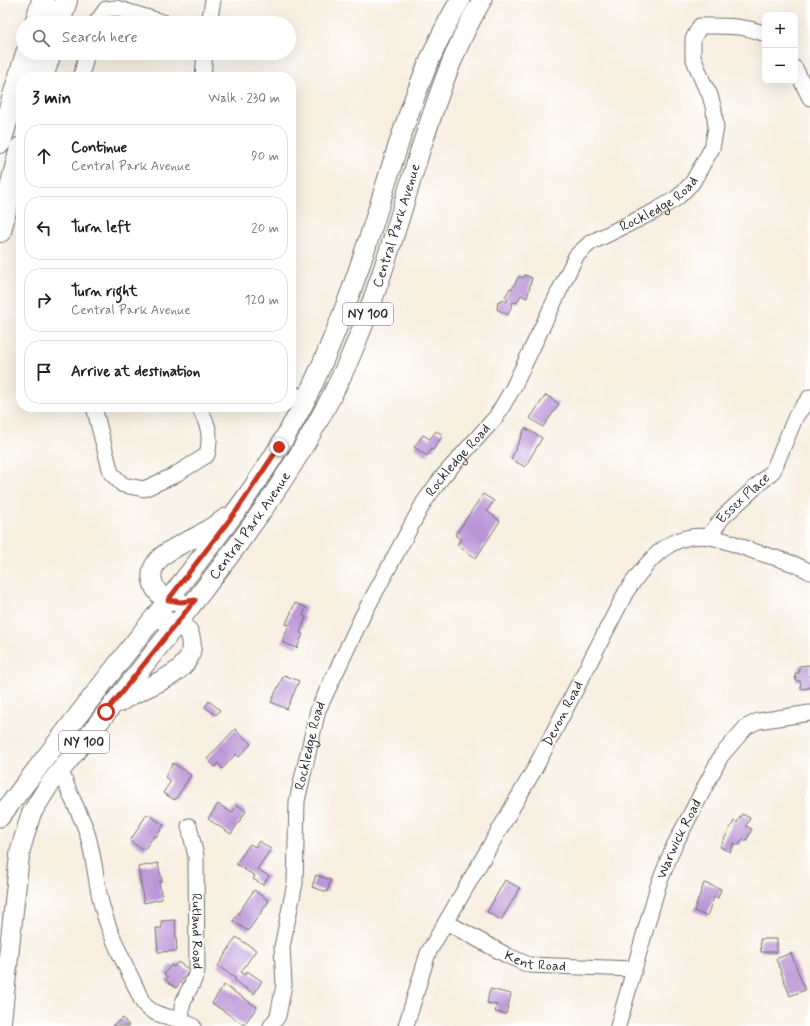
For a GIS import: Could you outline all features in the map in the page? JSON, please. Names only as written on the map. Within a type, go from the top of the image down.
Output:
[{"type":"highway","points":[[38,16],[43,0]]},
{"type":"highway","points":[[61,16],[66,0]]},
{"type":"highway","points":[[21,72],[25,60]]},
{"type":"highway","points":[[44,72],[48,60]]},
{"type":"highway","points":[[0,142],[16,89]]},
{"type":"highway","points":[[0,232],[16,168]]},
{"type":"main road","name":"Central Park Avenue","points":[[298,396],[329,349],[357,275],[396,148],[411,106],[439,38],[460,0]]},
{"type":"main road","name":"Central Park Avenue","points":[[1,1026],[17,868],[25,830],[31,814],[39,799],[61,770],[232,554],[275,494],[308,441],[334,392],[375,295],[442,85],[463,34],[482,0]]},
{"type":"main road","name":"Central Park Avenue","points":[[0,817],[237,510],[273,456],[291,412]]},
{"type":"main road","points":[[195,600],[181,602],[168,600],[157,591],[152,580],[153,569],[158,559],[210,529],[237,510]]},
{"type":"main road","points":[[106,712],[131,695],[174,674],[186,664],[191,652],[191,641],[188,631],[177,623],[162,621],[147,626]]},
{"type":"main road","points":[[5,978],[9,1026]]},
{"type":"street","points":[[210,16],[213,0]]},
{"type":"street","points":[[99,16],[106,9],[116,8],[142,16]]},
{"type":"street","name":"Rockledge Road","points":[[271,1026],[278,1016],[284,985],[282,947],[295,883],[297,801],[318,710],[362,617],[424,502],[444,476],[496,417],[513,388],[576,256],[590,243],[656,211],[677,198],[692,183],[712,148],[716,128],[714,110],[710,95],[693,57],[693,39],[700,26],[732,26],[757,30],[762,32]]},
{"type":"street","points":[[81,72],[85,60]]},
{"type":"street","points":[[203,72],[204,60]]},
{"type":"street","points":[[798,74],[810,98]]},
{"type":"street","name":"Essex Place","points":[[709,536],[723,517],[773,471],[796,416],[810,397]]},
{"type":"street","points":[[95,412],[111,473],[123,485],[144,489],[173,476],[207,454],[211,440],[207,424],[201,412]]},
{"type":"street","name":"Devon Road","points":[[406,1026],[428,953],[534,770],[626,592],[643,568],[669,544],[688,538],[709,536],[810,572]]},
{"type":"street","name":"Warwick Road","points":[[618,1026],[633,969],[658,886],[673,848],[721,756],[746,727],[758,721],[810,713]]},
{"type":"street","points":[[61,770],[66,788],[85,826],[97,874],[103,910],[142,1001],[152,1012],[188,1023]]},
{"type":"street","name":"Rutland Road","points":[[188,1023],[180,1011],[182,1002],[195,980],[197,970],[196,856],[190,826]]},
{"type":"street","name":"Kent Road","points":[[446,922],[508,956],[529,965],[633,969]]},
{"type":"building","points":[[525,275],[532,278],[527,298],[521,295],[517,303],[513,302],[508,315],[497,309],[498,301],[501,302],[502,299],[507,302],[508,299],[505,297],[510,288],[512,289],[519,276],[523,278]]},
{"type":"building","points":[[546,395],[559,404],[543,427],[530,418]]},
{"type":"building","points":[[525,428],[542,438],[525,467],[511,459]]},
{"type":"building","points":[[436,431],[443,435],[427,456],[414,447],[423,435],[430,439]]},
{"type":"building","points":[[483,494],[494,501],[487,511],[500,521],[476,558],[457,545],[461,539],[455,535]]},
{"type":"building","points":[[295,603],[306,607],[303,616],[306,617],[300,633],[303,634],[297,648],[282,642],[289,625],[286,624]]},
{"type":"building","points":[[810,665],[810,688],[801,689],[800,681],[796,681],[795,673],[799,673],[799,666]]},
{"type":"building","points":[[284,675],[299,681],[287,709],[271,702]]},
{"type":"building","points":[[209,701],[220,710],[216,715],[205,707]]},
{"type":"building","points":[[235,729],[251,744],[239,757],[236,754],[222,769],[218,763],[215,767],[207,759]]},
{"type":"building","points":[[173,763],[191,775],[175,800],[163,793],[171,781],[165,777]]},
{"type":"building","points":[[218,804],[232,813],[237,805],[246,811],[231,834],[208,819]]},
{"type":"building","points":[[147,814],[164,825],[156,837],[154,836],[144,850],[130,841]]},
{"type":"building","points":[[742,814],[750,818],[746,826],[752,829],[746,841],[743,839],[739,845],[734,843],[730,852],[720,847],[734,821],[737,823]]},
{"type":"building","points":[[259,841],[271,849],[257,869],[269,876],[263,885],[253,879],[255,876],[236,864],[250,844],[255,847]]},
{"type":"building","points":[[158,863],[162,881],[159,882],[162,899],[144,903],[138,867]]},
{"type":"building","points":[[316,875],[331,880],[327,892],[312,887]]},
{"type":"building","points":[[505,880],[520,888],[501,920],[487,912]]},
{"type":"building","points":[[704,883],[721,889],[718,898],[714,897],[707,916],[694,911]]},
{"type":"building","points":[[254,890],[269,901],[248,931],[233,921]]},
{"type":"building","points":[[175,920],[177,951],[158,952],[156,928],[162,928],[161,921]]},
{"type":"building","points":[[236,937],[256,950],[241,972],[245,975],[247,971],[262,981],[254,994],[235,981],[235,978],[218,966]]},
{"type":"building","points":[[760,939],[777,939],[777,952],[761,952]]},
{"type":"building","points":[[791,953],[805,990],[790,996],[776,959]]},
{"type":"building","points":[[178,962],[190,970],[176,988],[165,980],[168,977],[164,974],[171,965],[174,967]]},
{"type":"building","points":[[224,985],[257,1007],[244,1025],[212,1003]]},
{"type":"building","points":[[490,989],[511,994],[506,1014],[495,1012],[497,1005],[487,1003]]},
{"type":"building","points":[[123,1018],[129,1026],[112,1026]]},
{"type":"route","points":[[106,712],[195,600],[188,602],[174,602],[168,600],[237,510],[260,478],[279,447]]}]
